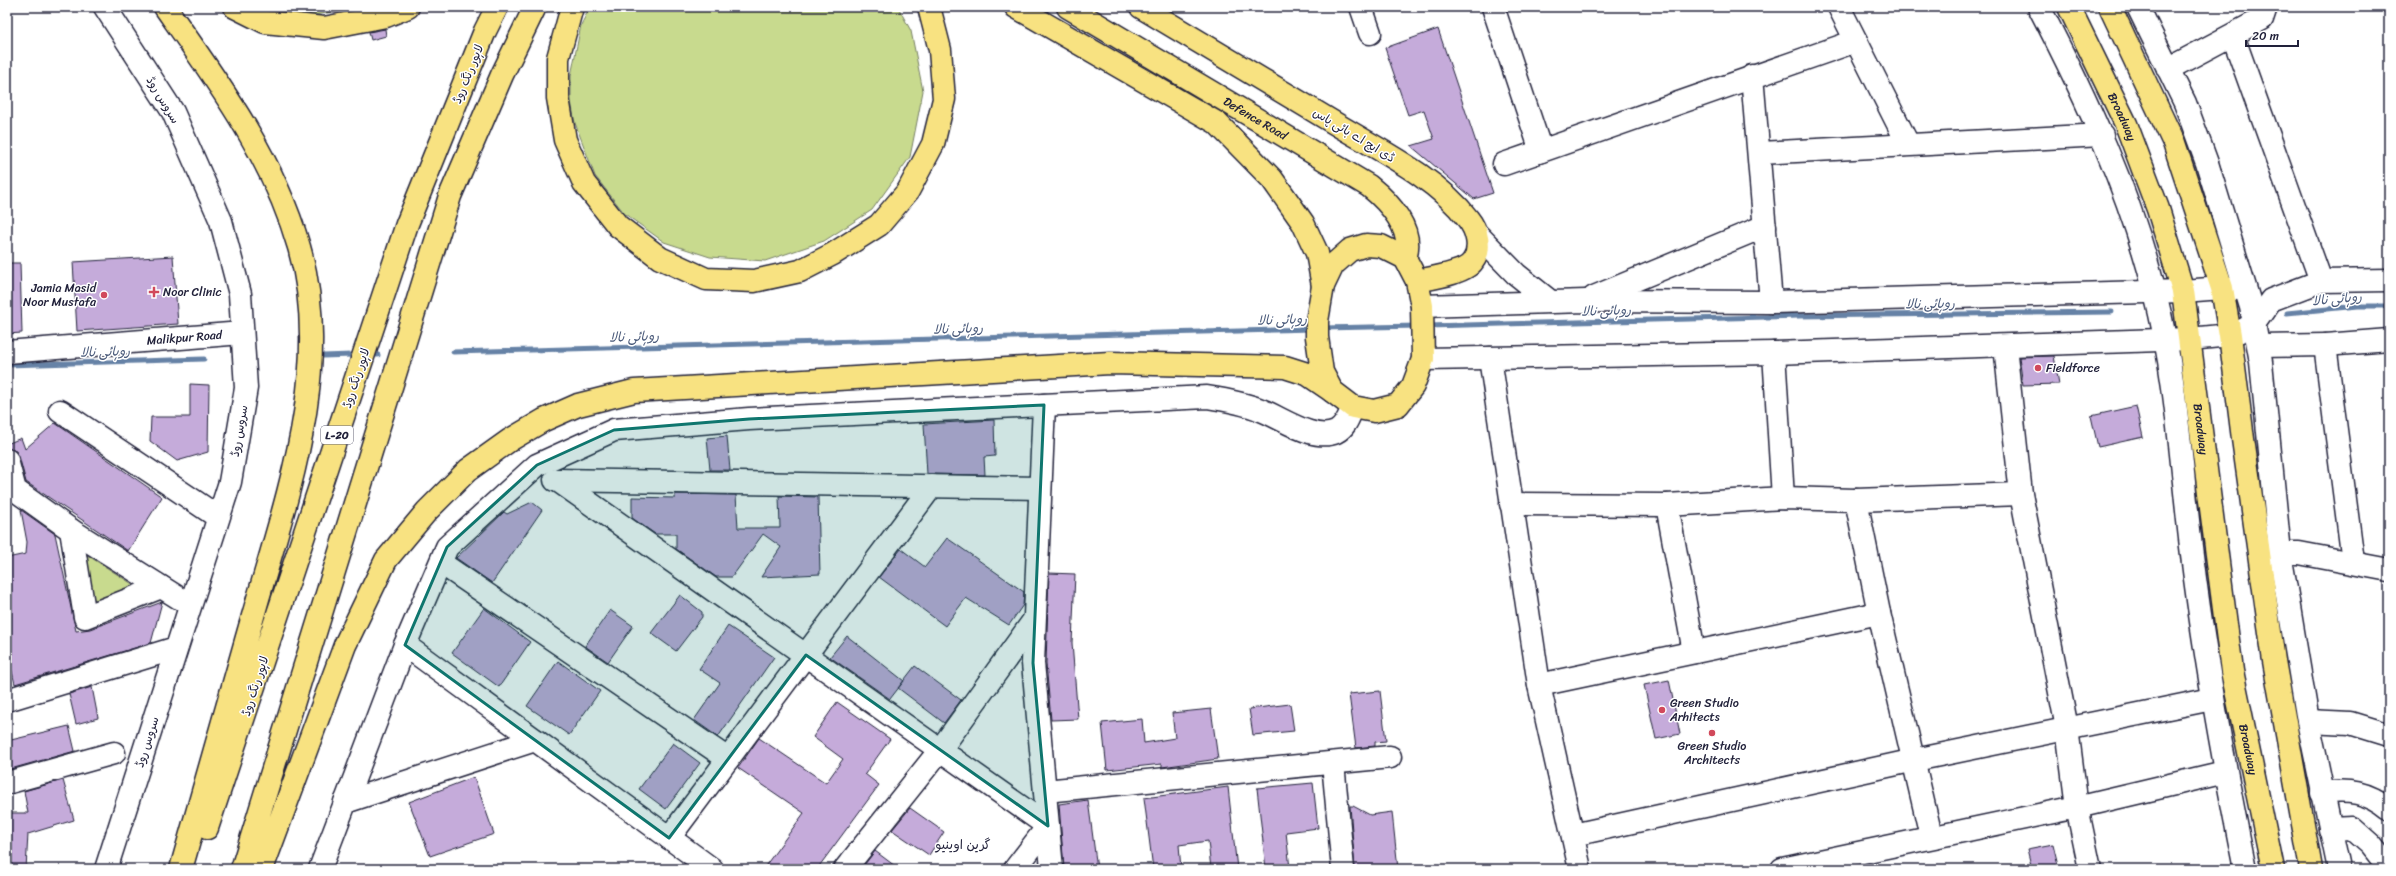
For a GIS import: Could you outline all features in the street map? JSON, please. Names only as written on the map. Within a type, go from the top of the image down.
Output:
[{"type":"main road","points":[[165,7],[232,102],[274,176],[299,248],[308,300],[311,363],[300,436],[279,523],[181,869]]},
{"type":"main road","points":[[234,7],[265,22],[324,28],[386,16],[408,7]]},
{"type":"main road","name":"لاہور رنگ روڈ","points":[[194,869],[407,224],[485,31],[497,7]]},
{"type":"main road","points":[[242,869],[450,196],[502,75],[535,7]]},
{"type":"main road","points":[[572,7],[558,58],[558,98],[565,140],[584,183],[618,226],[660,258],[706,279],[754,281],[800,271],[833,254],[879,225],[908,191],[933,144],[944,99],[940,50],[929,7]]},
{"type":"main road","name":"Defence Road","points":[[1016,7],[1217,123],[1272,179],[1303,223],[1317,253],[1323,286]]},
{"type":"main road","name":"Defence Road","points":[[1068,7],[1369,186],[1384,198],[1397,216],[1406,237],[1408,247],[1405,258]]},
{"type":"main road","name":"ڈی ایچ اے بائی پاس","points":[[1141,7],[1408,167],[1451,201],[1469,219],[1477,234]]},
{"type":"main road","name":"Broadway","points":[[2069,7],[2126,124],[2158,209],[2183,291],[2232,671],[2273,869]]},
{"type":"main road","points":[[2110,7],[2174,143],[2222,288],[2230,335],[2242,439],[2274,661],[2311,869]]},
{"type":"main road","points":[[1417,281],[1465,268],[1474,261],[1477,249],[1477,234]]},
{"type":"main road","points":[[262,869],[345,645],[386,560],[427,511],[468,470],[510,440],[544,420],[578,405],[634,391],[1110,363],[1285,367],[1307,374],[1353,407],[1374,411],[1398,405],[1413,386],[1423,359],[1422,306],[1417,281],[1405,258],[1381,246],[1366,245],[1350,250],[1333,265],[1323,286],[1317,320],[1318,349],[1322,372],[1332,391]]},
{"type":"street","name":"سروس روڈ","points":[[106,7],[173,112],[221,221],[240,294],[246,388],[230,482],[106,869]]},
{"type":"street","points":[[1361,7],[1370,33]]},
{"type":"street","points":[[1493,7],[1542,151]]},
{"type":"street","points":[[1839,7],[1908,144]]},
{"type":"street","points":[[2039,7],[2079,84],[2102,135],[2134,221],[2155,292],[2166,339],[2178,410],[2192,555],[2212,699],[2245,869]]},
{"type":"street","points":[[2138,7],[2185,103],[2207,163],[2247,291],[2258,346],[2280,552],[2308,721],[2339,869]]},
{"type":"street","points":[[2168,69],[2233,36],[2262,19],[2266,7]]},
{"type":"street","points":[[2233,36],[2321,281]]},
{"type":"street","points":[[1504,164],[1752,76],[1856,41]]},
{"type":"street","points":[[1752,76],[1760,153],[1771,302]]},
{"type":"street","points":[[1760,153],[1908,144],[2102,135]]},
{"type":"street","points":[[1586,301],[1765,226]]},
{"type":"street","points":[[1477,234],[1516,274],[1551,302]]},
{"type":"street","points":[[1423,359],[1774,353],[2190,339],[2230,335],[2254,324],[2271,300],[2321,281],[2389,280]]},
{"type":"street","points":[[1422,306],[1586,301],[1771,302],[2155,292],[2222,288],[2247,291],[2271,300]]},
{"type":"street","name":"Malikpur Road","points":[[7,352],[242,333]]},
{"type":"street","points":[[2258,346],[2325,345],[2389,340]]},
{"type":"street","points":[[2325,345],[2353,561]]},
{"type":"street","points":[[2005,346],[2021,494],[2067,728],[2077,806],[2090,869]]},
{"type":"street","points":[[1774,353],[1783,498]]},
{"type":"street","points":[[1490,358],[1539,685],[1574,835],[1580,869]]},
{"type":"street","points":[[320,869],[405,645],[447,547],[537,465],[614,430],[749,419],[1207,397],[1234,401],[1261,410],[1311,432],[1328,434],[1337,432],[1345,425],[1353,407]]},
{"type":"street","points":[[1044,405],[1033,663],[1052,869]]},
{"type":"street","points":[[60,411],[218,517]]},
{"type":"street","points":[[7,460],[15,490],[70,530],[190,605]]},
{"type":"street","points":[[520,480],[1040,488]]},
{"type":"street","points":[[558,480],[1048,826]]},
{"type":"street","points":[[669,838],[932,486]]},
{"type":"street","points":[[1511,504],[1667,505],[1783,498],[1856,500],[2021,494]]},
{"type":"street","points":[[1856,500],[1879,613],[1915,760],[1931,836]]},
{"type":"street","points":[[1667,505],[1694,652]]},
{"type":"street","points":[[70,530],[85,617],[161,587]]},
{"type":"street","points":[[2280,552],[2299,553],[2353,561],[2389,570]]},
{"type":"street","points":[[441,562],[728,759]]},
{"type":"street","points":[[1539,685],[1879,613]]},
{"type":"street","points":[[844,869],[940,750],[1034,620]]},
{"type":"street","points":[[405,645],[712,869]]},
{"type":"street","points":[[7,700],[176,648]]},
{"type":"street","points":[[1574,835],[1915,760],[2212,699]]},
{"type":"street","points":[[2308,721],[2350,723],[2389,735]]},
{"type":"street","points":[[345,802],[536,740]]},
{"type":"street","points":[[7,783],[114,753]]},
{"type":"street","points":[[1045,791],[1390,757]]},
{"type":"street","points":[[1333,763],[1343,869]]},
{"type":"street","points":[[1782,869],[2077,806],[2225,772]]},
{"type":"street","points":[[2322,793],[2340,790],[2362,792],[2389,809]]},
{"type":"street","points":[[1015,869],[1048,826]]},
{"type":"street","points":[[2330,829],[2352,828],[2372,844],[2389,868]]},
{"type":"highlighted area","points":[[1044,405],[1033,663],[1048,826],[806,655],[669,838],[405,645],[447,547],[537,465],[614,430],[749,419]]},
{"type":"green space","points":[[284,7],[359,7],[315,15]]},
{"type":"green space","points":[[590,7],[898,7],[911,31],[923,91],[910,157],[872,210],[824,241],[765,261],[710,257],[664,242],[625,214],[595,176],[575,123],[571,101],[571,76],[581,25]]},
{"type":"green space","points":[[87,555],[137,587],[93,603]]},
{"type":"building","points":[[385,29],[386,36],[371,40],[369,32]]},
{"type":"building","points":[[1438,29],[1493,193],[1474,199],[1411,146],[1434,139],[1424,110],[1408,115],[1385,48]]},
{"type":"building","points":[[173,256],[178,324],[77,331],[73,262]]},
{"type":"building","points":[[7,263],[20,263],[22,333],[7,334]]},
{"type":"building","name":"Fieldforce","points":[[2054,356],[2059,384],[2023,385],[2019,357]]},
{"type":"building","points":[[190,384],[209,385],[208,452],[177,461],[150,441],[151,417],[190,417]]},
{"type":"building","points":[[2136,406],[2143,437],[2098,447],[2091,416]]},
{"type":"building","points":[[994,420],[995,456],[984,457],[985,475],[927,474],[924,424]]},
{"type":"building","points":[[55,423],[162,497],[128,551],[26,482],[19,456],[16,451],[7,448],[7,444],[21,438],[25,449]]},
{"type":"building","points":[[727,436],[730,470],[710,470],[707,438]]},
{"type":"building","points":[[675,494],[736,495],[738,528],[780,528],[779,496],[818,497],[820,574],[761,577],[781,547],[763,534],[732,577],[716,577],[676,549],[676,534],[655,534],[632,518],[632,497],[675,498]]},
{"type":"building","points":[[532,502],[542,510],[492,583],[456,558],[504,512],[507,514]]},
{"type":"building","points":[[21,510],[55,534],[76,631],[90,629],[162,602],[151,643],[15,684],[7,651],[7,558],[26,554],[27,542]]},
{"type":"building","points":[[947,538],[1024,592],[1023,605],[1009,625],[966,598],[945,626],[879,577],[901,549],[925,567]]},
{"type":"building","points":[[1049,573],[1075,574],[1072,643],[1078,719],[1051,720],[1046,663]]},
{"type":"building","points":[[680,595],[702,612],[702,617],[676,651],[651,633]]},
{"type":"building","points":[[484,608],[530,642],[499,687],[452,653]]},
{"type":"building","points":[[610,610],[633,626],[608,662],[585,646]]},
{"type":"building","points":[[728,626],[774,657],[718,737],[694,720],[720,683],[699,669]]},
{"type":"building","points":[[847,636],[904,681],[890,699],[830,657]]},
{"type":"building","points":[[558,661],[600,691],[569,735],[527,706]]},
{"type":"building","points":[[915,666],[961,700],[944,723],[898,688]]},
{"type":"building","name":"Green Studio Arhitects","points":[[1669,680],[1680,734],[1656,739],[1644,685]]},
{"type":"building","points":[[92,687],[98,718],[76,724],[69,694]]},
{"type":"building","points":[[1380,691],[1386,741],[1375,742],[1375,746],[1356,748],[1349,694]]},
{"type":"building","points":[[837,702],[890,739],[865,774],[879,785],[817,869],[763,869],[804,813],[738,768],[759,738],[826,783],[843,759],[813,737]]},
{"type":"building","points":[[1290,704],[1294,731],[1253,735],[1249,709]]},
{"type":"building","points":[[1211,709],[1218,759],[1162,767],[1162,764],[1107,770],[1102,723],[1142,719],[1144,743],[1175,738],[1172,713]]},
{"type":"building","points":[[69,726],[75,751],[7,770],[7,741]]},
{"type":"building","points":[[673,743],[700,763],[666,809],[639,789]]},
{"type":"building","points":[[474,777],[494,834],[430,856],[409,802]]},
{"type":"building","points":[[63,780],[74,820],[28,834],[26,869],[7,869],[7,813],[28,813],[24,791]]},
{"type":"building","points":[[1313,783],[1318,828],[1286,832],[1290,869],[1266,869],[1257,788]]},
{"type":"building","points":[[1228,787],[1237,869],[1211,869],[1208,841],[1179,845],[1181,869],[1153,869],[1144,798]]},
{"type":"building","points":[[1088,800],[1097,869],[1064,869],[1059,804]]},
{"type":"building","points":[[1350,806],[1353,806],[1370,815],[1392,812],[1398,869],[1355,869]]},
{"type":"building","points":[[910,808],[944,832],[929,855],[892,830]]},
{"type":"building","points":[[2053,844],[2059,869],[2032,869],[2027,849]]},
{"type":"building","points":[[875,851],[899,869],[861,869]]},
{"type":"waterway","name":"روہائی نالا","points":[[2287,313],[2358,306],[2389,306]]},
{"type":"waterway","name":"روہائی نالا","points":[[1797,316],[2112,312]]},
{"type":"waterway","name":"روہائی نالا","points":[[1428,326],[1799,316]]},
{"type":"waterway","name":"روہائی نالا","points":[[1322,328],[1418,326]]},
{"type":"waterway","name":"روہائی نالا","points":[[453,352],[1312,329]]},
{"type":"waterway","name":"روہائی نالا","points":[[323,356],[352,355]]},
{"type":"waterway","name":"روہائی نالا","points":[[7,365],[204,359]]},
{"type":"place","name":"Noor Clinic","points":[[154,292]]},
{"type":"place","name":"Jamia Masid Noor Mustafa","points":[[104,295]]},
{"type":"place","name":"Fieldforce","points":[[2038,368]]},
{"type":"place","name":"Green Studio Arhitects","points":[[1662,710]]},
{"type":"place","name":"Green Studio Architects","points":[[1712,733]]},
{"type":"district","name":"گرین اوینیو","points":[[963,844]]}]
